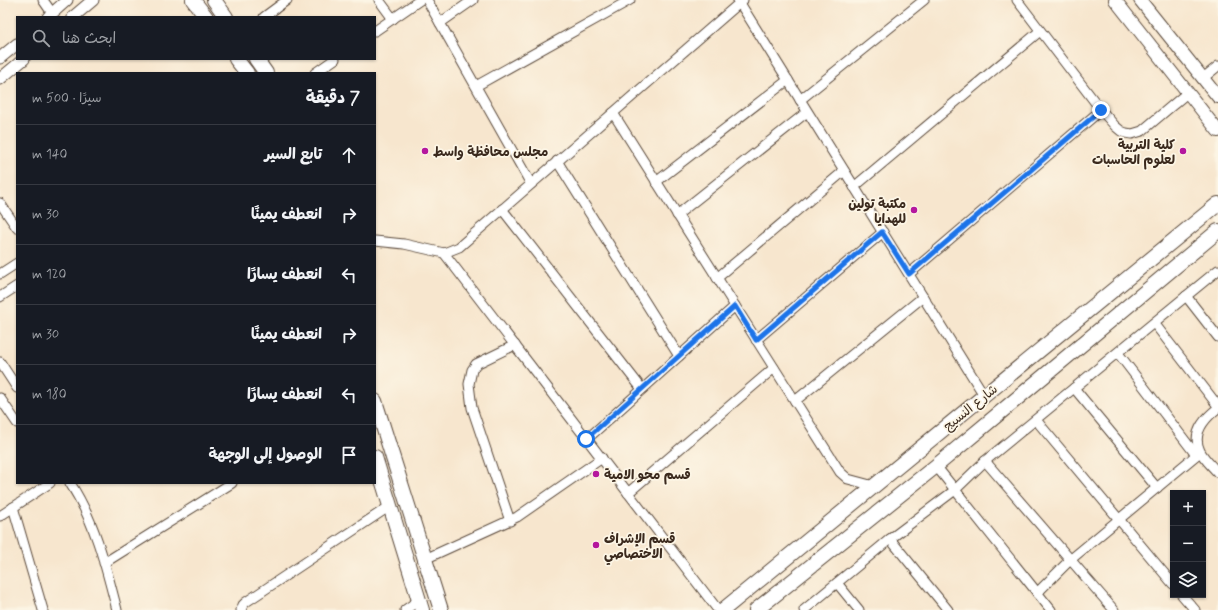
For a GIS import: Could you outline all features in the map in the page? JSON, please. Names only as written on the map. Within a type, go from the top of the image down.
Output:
[{"type":"main road","points":[[193,0],[205,16]]},
{"type":"main road","points":[[214,0],[225,16]]},
{"type":"main road","points":[[1114,0],[1218,131]]},
{"type":"main road","points":[[1140,0],[1218,98]]},
{"type":"main road","points":[[237,60],[246,72]]},
{"type":"main road","points":[[257,60],[265,72]]},
{"type":"main road","name":"شارع النسيج","points":[[723,610],[1218,204]]},
{"type":"main road","name":"شارع النسيج","points":[[756,610],[936,466],[1218,231]]},
{"type":"main road","points":[[376,404],[441,610]]},
{"type":"main road","points":[[376,450],[389,444]]},
{"type":"main road","points":[[376,460],[420,605]]},
{"type":"street","points":[[43,0],[50,15],[67,0]]},
{"type":"street","points":[[74,16],[93,0]]},
{"type":"street","points":[[265,16],[287,0]]},
{"type":"street","points":[[379,0],[393,19]]},
{"type":"street","points":[[376,30],[420,0]]},
{"type":"street","points":[[427,0],[531,184]]},
{"type":"street","points":[[440,23],[473,0]]},
{"type":"street","points":[[476,86],[630,0]]},
{"type":"street","points":[[800,100],[924,0]]},
{"type":"street","points":[[1017,0],[1101,110],[1120,130],[1126,133],[1137,133],[1142,131],[1187,93]]},
{"type":"street","points":[[376,241],[404,244],[444,253],[459,247],[740,1],[807,112],[984,396]]},
{"type":"street","points":[[854,187],[1040,31]]},
{"type":"street","points":[[0,58],[16,45]]},
{"type":"street","points":[[0,79],[23,60]]},
{"type":"street","points":[[316,72],[334,60]]},
{"type":"street","points":[[1202,79],[1218,66]]},
{"type":"street","points":[[656,182],[788,80]]},
{"type":"street","points":[[909,274],[1101,110]]},
{"type":"street","points":[[677,215],[807,112]]},
{"type":"street","points":[[613,113],[840,472],[848,480],[874,486]]},
{"type":"street","points":[[557,161],[679,356]]},
{"type":"street","points":[[717,278],[844,171]]},
{"type":"street","points":[[0,203],[16,227]]},
{"type":"street","points":[[502,209],[642,390]]},
{"type":"street","points":[[756,340],[882,232]]},
{"type":"street","points":[[444,253],[718,610]]},
{"type":"street","points":[[0,274],[16,264]]},
{"type":"street","points":[[804,610],[890,539],[955,490],[985,461],[1218,270]]},
{"type":"street","points":[[0,297],[16,287]]},
{"type":"street","points":[[1186,296],[1218,337]]},
{"type":"street","points":[[795,401],[923,297]]},
{"type":"street","points":[[586,439],[735,306]]},
{"type":"street","points":[[1037,593],[1070,560],[1198,453],[1199,429],[1202,422],[1218,407],[1154,323]]},
{"type":"street","points":[[510,521],[472,408],[469,384],[472,370],[476,364],[515,345]]},
{"type":"street","points":[[1118,352],[1198,453],[1218,473]]},
{"type":"street","points":[[0,362],[16,386]]},
{"type":"street","points":[[628,493],[774,368]]},
{"type":"street","points":[[1074,388],[1157,488]]},
{"type":"street","points":[[0,398],[16,422]]},
{"type":"street","points":[[1036,420],[1170,580]]},
{"type":"street","points":[[425,559],[510,521],[602,458]]},
{"type":"street","points":[[985,461],[1114,610]]},
{"type":"street","points":[[936,466],[1051,610]]},
{"type":"street","points":[[0,516],[48,484]]},
{"type":"street","points":[[71,484],[84,506],[104,564],[117,610]]},
{"type":"street","points":[[104,564],[230,484]]},
{"type":"street","points":[[241,610],[246,602],[390,506]]},
{"type":"street","points":[[13,507],[43,610]]},
{"type":"street","points":[[890,539],[948,610]]},
{"type":"street","points":[[837,583],[859,610]]},
{"type":"street","points":[[1185,598],[1195,610]]},
{"type":"street","points":[[405,610],[420,605]]},
{"type":"place","name":"مجلس محافظة واسط","points":[[425,151]]},
{"type":"place","name":"كلية التربية لعلوم الحاسبات","points":[[1183,151]]},
{"type":"place","name":"مكتبة تولين للهدايا","points":[[914,210]]},
{"type":"place","name":"قسم محو الامية","points":[[596,474]]},
{"type":"place","name":"قسم الإشراف الاختصاصي","points":[[596,545]]},
{"type":"route","points":[[586,439],[735,306],[756,340],[882,232],[909,274],[1101,110]]}]
